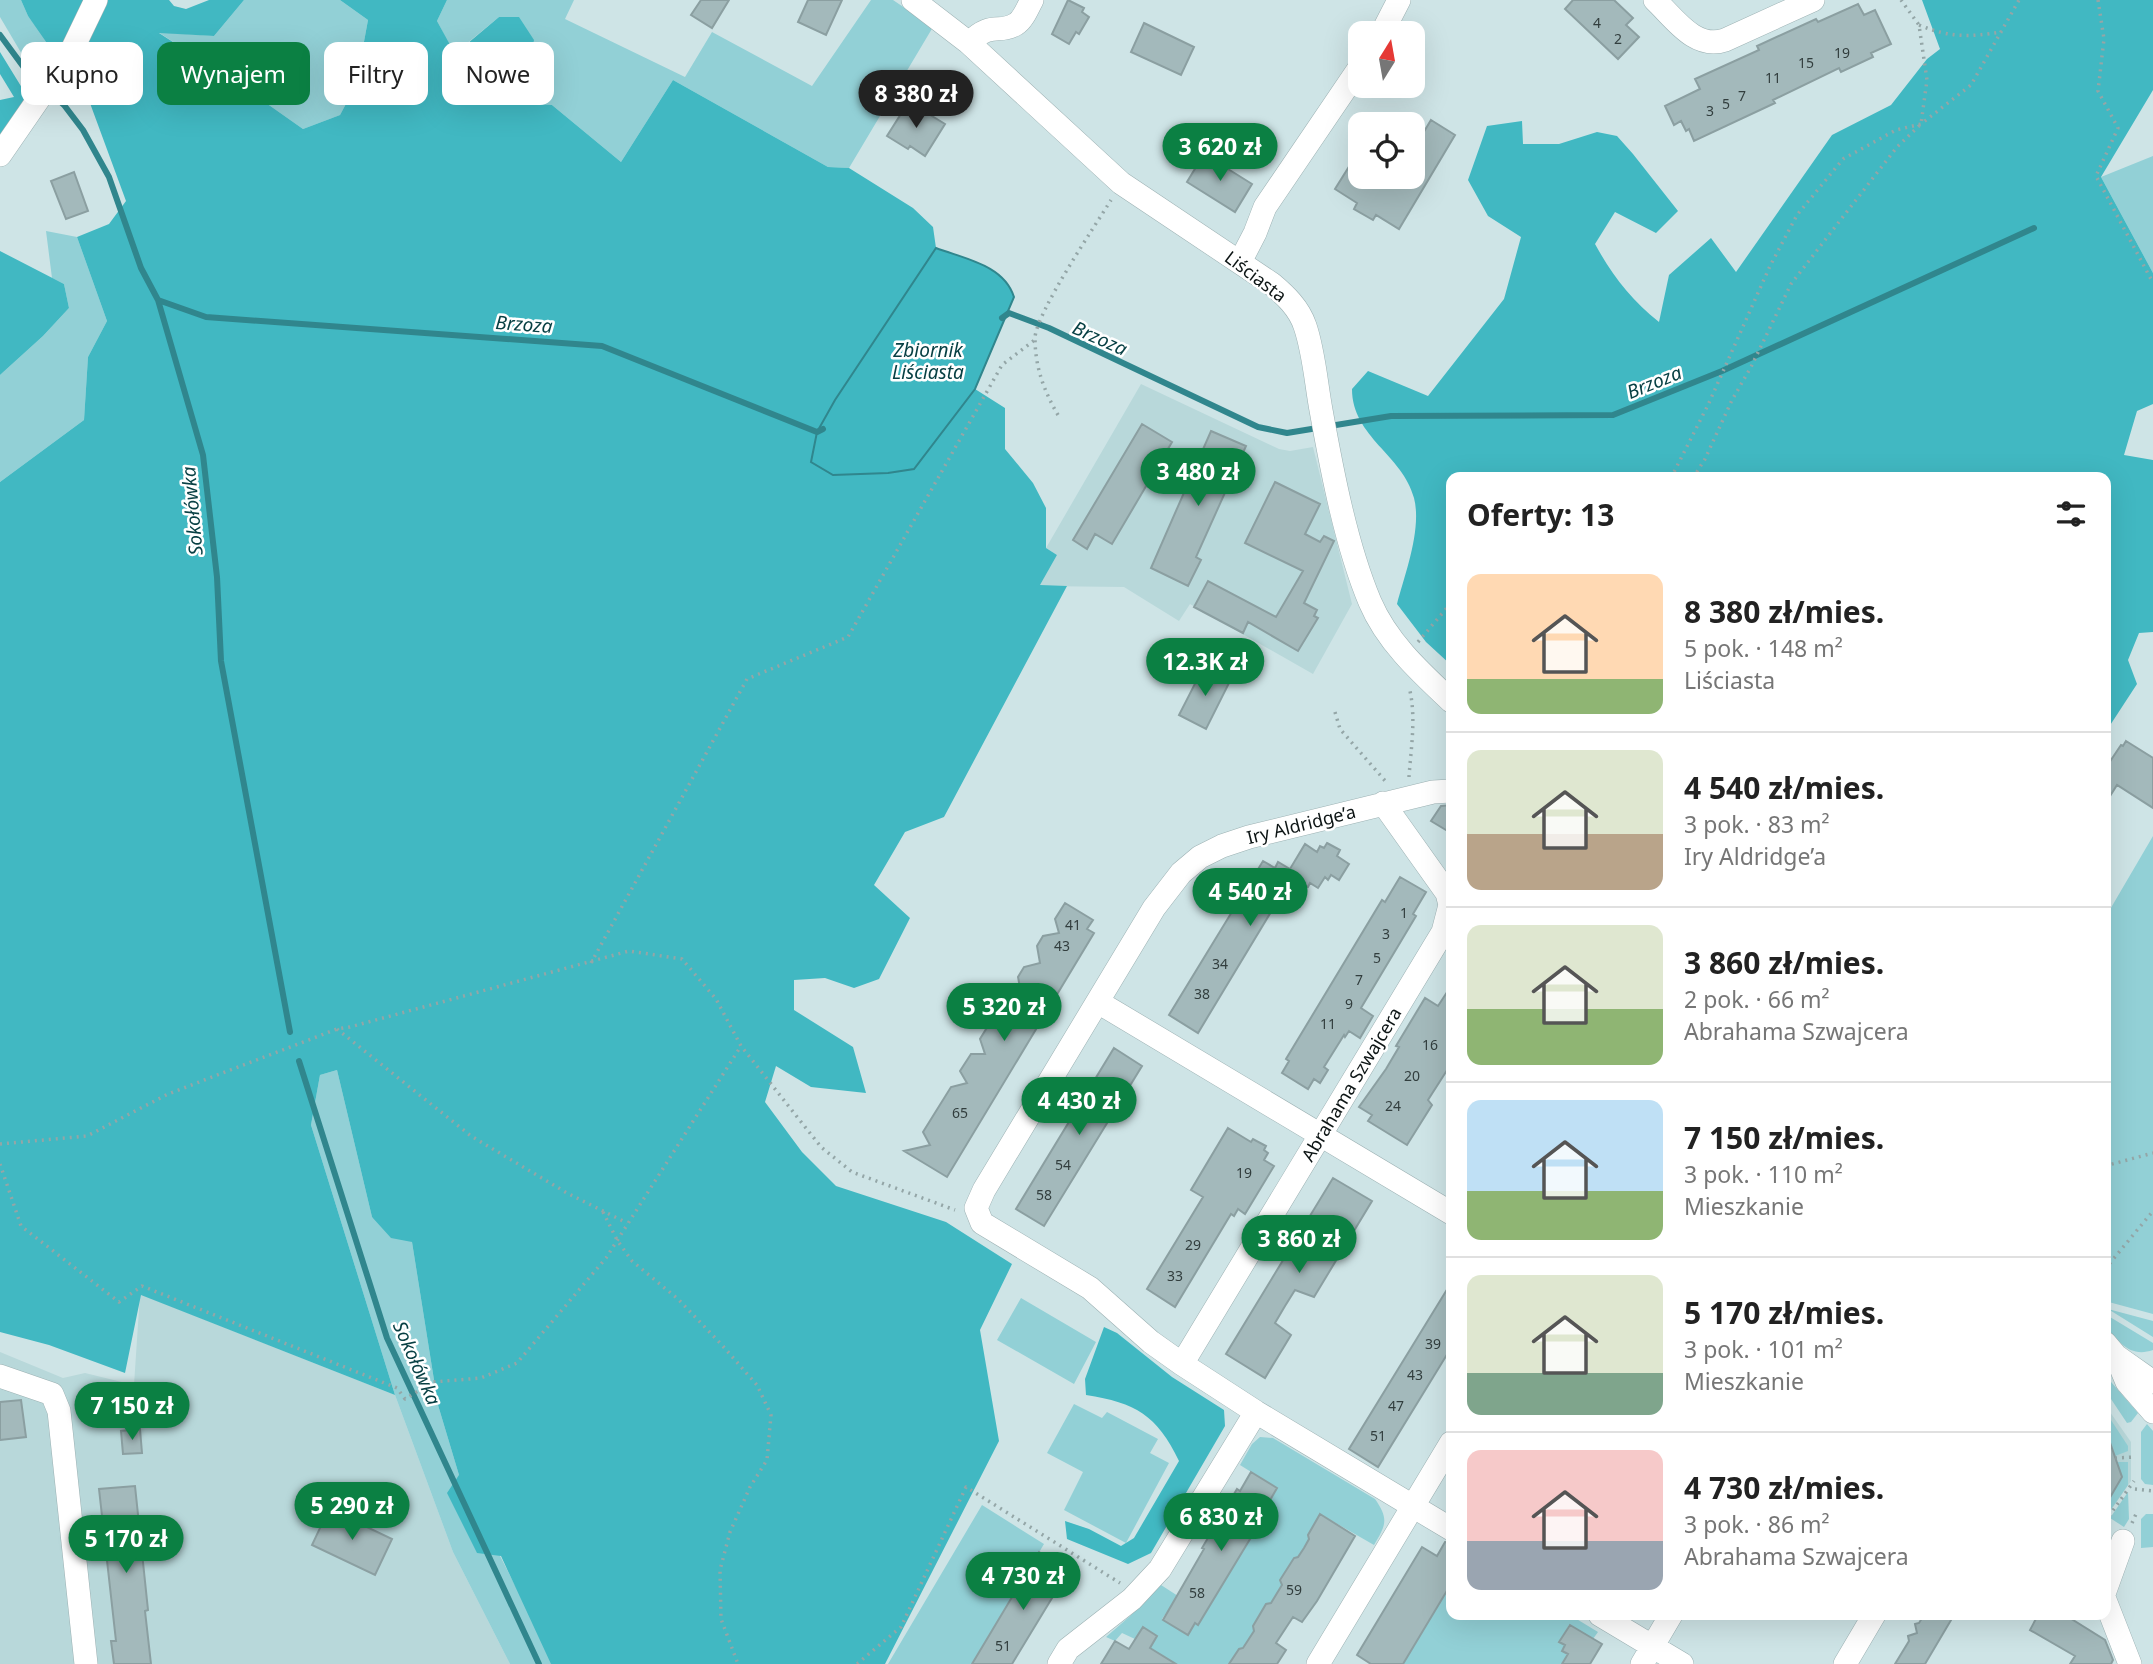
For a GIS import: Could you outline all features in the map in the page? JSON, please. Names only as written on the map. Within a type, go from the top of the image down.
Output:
[{"type":"street","points":[[0,155],[58,73],[84,29],[96,0]]},
{"type":"street","name":"Liściasta","points":[[913,0],[970,43],[1121,183],[1281,291],[1305,326],[1327,438],[1357,564],[1379,620],[1415,668],[1446,696]]},
{"type":"street","points":[[970,43],[985,30],[1014,26],[1032,0]]},
{"type":"street","points":[[1388,21],[1399,0]]},
{"type":"street","points":[[1655,0],[1692,35],[1710,44],[1725,40],[1813,0]]},
{"type":"street","points":[[1240,262],[1265,207],[1348,85]]},
{"type":"street","name":"Iry Aldridge’a","points":[[976,1214],[977,1202],[1163,894],[1181,873],[1200,857],[1249,836],[1388,796],[1446,791]]},
{"type":"street","name":"Abrahama Szwajcera","points":[[1388,796],[1446,891]]},
{"type":"street","name":"Abrahama Szwajcera","points":[[1182,1364],[1446,923]]},
{"type":"street","points":[[1098,1002],[1446,1210]]},
{"type":"street","points":[[976,1214],[982,1223],[1090,1288],[1151,1342],[1182,1364],[1256,1412],[1446,1526]]},
{"type":"street","points":[[2111,1349],[2136,1360],[2153,1359]]},
{"type":"street","points":[[2111,1349],[2153,1381]]},
{"type":"street","points":[[2111,1349],[2127,1382],[2153,1412]]},
{"type":"street","points":[[0,1376],[52,1394],[59,1411],[86,1664]]},
{"type":"street","points":[[1059,1664],[1068,1649],[1132,1600],[1160,1569],[1256,1412]]},
{"type":"street","points":[[1318,1664],[1446,1451]]},
{"type":"street","points":[[2111,1574],[2123,1541]]},
{"type":"street","points":[[2111,1615],[2131,1663]]},
{"type":"street","points":[[1606,1620],[1647,1655],[1682,1664]]},
{"type":"street","points":[[1647,1655],[1668,1620]]},
{"type":"street","points":[[1845,1664],[1871,1620]]},
{"type":"path","points":[[1901,0],[1919,25],[1927,80],[1921,124]]},
{"type":"path","points":[[1697,472],[1791,284],[1889,158],[1921,124],[1971,85],[2019,0]]},
{"type":"path","points":[[2098,0],[2104,40],[2098,91],[2118,128],[2096,176],[2152,281]]},
{"type":"path","points":[[1919,25],[1946,35],[1974,37],[2003,32]]},
{"type":"path","points":[[1674,472],[1708,405],[1770,266],[1797,215],[1843,159],[1896,130],[1921,124]]},
{"type":"path","points":[[1058,415],[1045,392],[1038,369],[1035,337],[1045,310],[1121,183]]},
{"type":"path","points":[[591,963],[747,678],[848,637],[1002,365],[1035,337]]},
{"type":"path","points":[[1335,712],[1340,729],[1388,796]]},
{"type":"path","points":[[0,1144],[87,1136],[168,1094],[337,1029],[629,951],[682,959],[716,999],[741,1046],[821,1147],[852,1172],[925,1200],[976,1214]]},
{"type":"path","points":[[337,1029],[471,1136],[567,1193],[627,1223]]},
{"type":"path","points":[[0,1164],[21,1227],[119,1302],[142,1286],[397,1388],[405,1399],[433,1382],[481,1378],[517,1363],[606,1258],[741,1046]]},
{"type":"path","points":[[2111,1164],[2153,1153]]},
{"type":"path","points":[[2111,1262],[2153,1211]]},
{"type":"path","points":[[603,1212],[617,1240],[632,1261],[678,1299],[748,1374],[757,1385],[771,1415],[767,1460],[750,1487],[730,1532],[720,1570],[721,1619],[738,1664]]},
{"type":"path","points":[[2115,1458],[2134,1457]]},
{"type":"path","points":[[2111,1514],[2134,1481]]},
{"type":"path","points":[[858,1664],[901,1627],[965,1487],[1127,1588]]},
{"type":"path","points":[[2135,1489],[2153,1491]]},
{"type":"shaded area","points":[[0,0],[21,0],[28,16],[48,42],[21,42],[21,53],[0,17]]},
{"type":"shaded area","points":[[21,0],[169,0],[174,6],[186,9],[209,0],[244,0],[214,36],[159,33],[173,42],[157,42],[157,105],[269,105],[303,129],[340,115],[345,105],[428,105],[428,42],[364,42],[368,20],[340,0],[447,0],[437,21],[448,42],[442,42],[442,105],[552,105],[621,162],[673,80],[828,167],[849,168],[913,208],[933,227],[936,248],[835,400],[817,432],[914,469],[975,389],[1005,408],[1005,449],[1033,483],[1046,508],[1046,548],[1057,555],[1040,585],[1067,586],[944,817],[905,832],[874,885],[910,918],[879,979],[854,988],[825,978],[794,980],[794,1010],[853,1047],[866,1093],[811,1087],[776,1066],[765,1102],[802,1152],[836,1186],[946,1222],[1012,1264],[980,1330],[999,1441],[885,1664],[551,1664],[501,1556],[477,1553],[447,1493],[459,1475],[438,1405],[412,1242],[391,1238],[372,1217],[337,1070],[320,1075],[311,1125],[395,1395],[141,1295],[125,1373],[49,1345],[0,1332],[0,482],[84,420],[88,357],[107,321],[77,237],[109,224],[126,201],[91,105],[143,105],[143,42],[46,42],[28,16]]},
{"type":"shaded area","points":[[244,0],[340,0],[368,20],[364,42],[324,42],[324,105],[345,105],[340,115],[303,129],[269,105],[310,105],[310,42],[173,42],[158,32],[214,36]]},
{"type":"shaded area","points":[[447,0],[574,0],[565,19],[685,77],[712,32],[812,86],[871,0],[893,0],[933,27],[849,168],[828,167],[673,80],[621,162],[552,105],[554,42],[514,42],[499,17],[469,42],[448,42],[437,21]]},
{"type":"shaded area","points":[[1922,0],[2153,0],[2153,90],[2101,177],[2153,273],[2153,404],[2137,411],[2124,455],[2153,460],[2153,632],[2139,633],[2128,660],[2137,684],[2111,724],[2111,472],[1446,472],[1446,660],[1426,642],[1397,604],[1414,537],[1414,498],[1400,470],[1360,420],[1354,406],[1352,389],[1368,371],[1428,396],[1504,299],[1521,237],[1488,216],[1468,180],[1487,126],[1522,121],[1523,144],[1559,144],[1597,132],[1617,136],[1633,154],[1678,211],[1656,233],[1615,212],[1595,244],[1623,286],[1659,322],[1669,275],[1711,238],[1736,272],[1832,135],[1891,105],[1927,59],[1940,49]]},
{"type":"shaded area","points":[[499,17],[519,17],[534,40],[469,42]]},
{"type":"shaded area","points":[[0,52],[21,86],[21,105],[0,139],[0,100],[14,97],[0,74]]},
{"type":"shaded area","points":[[2153,156],[2153,273],[2101,177]]},
{"type":"shaded area","points":[[46,231],[77,237],[107,321],[88,357],[84,420],[0,482],[0,375],[69,308],[64,284],[52,278]]},
{"type":"shaded area","points":[[0,251],[64,284],[69,308],[0,375]]},
{"type":"shaded area","points":[[1141,384],[1279,449],[1290,451],[1313,447],[1352,604],[1313,674],[1190,604],[1179,621],[1124,587],[1039,586],[1057,555],[1046,548]]},
{"type":"shaded area","points":[[2153,836],[2153,1314],[2111,1303],[2111,908]]},
{"type":"shaded area","points":[[337,1070],[372,1217],[412,1242],[438,1405],[459,1475],[555,1664],[510,1664],[453,1552],[395,1395],[311,1125],[320,1075]]},
{"type":"shaded area","points":[[140,1294],[395,1395],[453,1552],[510,1664],[0,1664],[0,1352],[63,1378],[85,1373],[134,1385]]},
{"type":"shaded area","points":[[1021,1298],[1096,1342],[1074,1384],[997,1340]]},
{"type":"shaded area","points":[[2111,1310],[2153,1321],[2153,1337],[2111,1311]]},
{"type":"shaded area","points":[[2111,1318],[2153,1343],[2153,1350],[2131,1350],[2111,1333]]},
{"type":"shaded area","points":[[1104,1327],[1117,1333],[1172,1377],[1224,1410],[1225,1426],[1151,1553],[1128,1564],[1067,1539],[1065,1521],[1089,1529],[1121,1546],[1134,1538],[1179,1461],[1162,1432],[1143,1414],[1119,1402],[1086,1395],[1085,1379]]},
{"type":"shaded area","points":[[2111,1382],[2138,1413],[2127,1423],[2111,1399]]},
{"type":"shaded area","points":[[1074,1404],[1102,1418],[1107,1412],[1158,1439],[1150,1453],[1169,1463],[1126,1543],[1064,1510],[1083,1472],[1047,1453]]},
{"type":"shaded area","points":[[2111,1414],[2131,1442],[2131,1481],[2111,1510]]},
{"type":"shaded area","points":[[2111,1420],[2128,1446],[2128,1451],[2115,1456],[2111,1444]]},
{"type":"shaded area","points":[[2147,1424],[2153,1431],[2153,1485],[2145,1484],[2141,1479],[2141,1432]]},
{"type":"shaded area","points":[[1260,1437],[1273,1438],[1375,1499],[1384,1522],[1374,1545],[1320,1514],[1299,1557],[1294,1558],[1281,1580],[1282,1585],[1253,1626],[1254,1631],[1244,1648],[1239,1649],[1231,1661],[1236,1664],[1159,1664],[1143,1627],[1135,1639],[1122,1633],[1115,1641],[1106,1637],[1161,1585],[1178,1596],[1162,1619],[1187,1635],[1195,1623],[1199,1624],[1277,1488],[1240,1465],[1252,1444]]},
{"type":"shaded area","points":[[2116,1462],[2128,1462],[2128,1485],[2111,1509],[2111,1477]]},
{"type":"shaded area","points":[[2128,1492],[2129,1519],[2124,1527],[2111,1517]]},
{"type":"shaded area","points":[[982,1505],[1044,1544],[972,1664],[888,1664]]},
{"type":"shaded area","points":[[2146,1514],[2153,1514],[2153,1547],[2141,1548],[2141,1519]]},
{"type":"shaded area","points":[[1446,1592],[1446,1620],[1578,1620],[1598,1632],[1593,1639],[1569,1625],[1559,1642],[1565,1645],[1562,1651],[1568,1654],[1562,1664],[1403,1664]]},
{"type":"water","name":"Zbiornik Liściasta","points":[[936,248],[993,270],[1009,286],[1014,297],[975,389],[914,469],[833,475],[811,462],[817,432],[835,400]]},
{"type":"building","points":[[701,0],[729,0],[712,28],[691,15]]},
{"type":"building","points":[[808,0],[842,0],[826,35],[798,22]]},
{"type":"building","points":[[1068,0],[1084,8],[1082,12],[1089,17],[1069,44],[1052,34]]},
{"type":"building","points":[[1573,0],[1614,0],[1633,18],[1626,25],[1639,37],[1618,59],[1565,9]]},
{"type":"building","points":[[1858,4],[1864,15],[1875,10],[1891,44],[1871,53],[1873,57],[1841,72],[1839,68],[1773,100],[1775,103],[1694,141],[1689,129],[1686,131],[1681,121],[1674,125],[1665,106],[1700,89],[1695,79],[1759,50],[1757,46],[1816,19],[1818,22]]},
{"type":"building","points":[[1144,23],[1194,47],[1181,75],[1131,52]]},
{"type":"building","points":[[906,106],[914,112],[917,107],[945,124],[925,156],[887,136]]},
{"type":"building","points":[[1431,120],[1455,135],[1425,185],[1425,130]]},
{"type":"building","points":[[1204,154],[1252,184],[1235,212],[1187,182]]},
{"type":"building","points":[[1348,168],[1348,189],[1423,189],[1399,229],[1376,215],[1373,220],[1354,209],[1357,203],[1335,189]]},
{"type":"building","points":[[74,172],[88,211],[66,219],[51,181]]},
{"type":"building","points":[[1142,424],[1172,442],[1112,544],[1095,534],[1087,549],[1073,540]]},
{"type":"building","points":[[1211,431],[1246,446],[1196,557],[1201,560],[1188,586],[1151,568]]},
{"type":"building","points":[[1275,482],[1320,504],[1305,534],[1320,542],[1324,536],[1334,541],[1304,603],[1317,610],[1314,616],[1318,618],[1298,651],[1248,622],[1243,633],[1194,607],[1208,581],[1276,617],[1303,571],[1245,543]]},
{"type":"building","points":[[1203,668],[1230,681],[1206,729],[1179,715]]},
{"type":"building","points":[[2126,741],[2153,758],[2153,808],[2117,785],[2111,794],[2111,760],[2121,745]]},
{"type":"building","points":[[1441,806],[1446,806],[1446,830],[1431,821]]},
{"type":"building","points":[[1327,843],[1340,850],[1337,856],[1349,864],[1339,880],[1331,875],[1328,880],[1325,877],[1318,888],[1310,883],[1308,887],[1304,885],[1298,894],[1286,887],[1198,1033],[1169,1015],[1263,861],[1275,868],[1278,862],[1290,869],[1305,844],[1317,852],[1320,846],[1324,848]]},
{"type":"building","points":[[1400,877],[1426,892],[1413,914],[1416,916],[1361,1008],[1373,1016],[1360,1038],[1349,1031],[1345,1037],[1344,1035],[1324,1067],[1328,1070],[1320,1083],[1314,1079],[1308,1089],[1282,1073],[1289,1061],[1286,1059],[1382,900],[1385,902]]},
{"type":"building","points":[[1065,903],[1093,920],[1087,929],[1094,933],[947,1177],[904,1151],[930,1145],[923,1132],[951,1087],[967,1083],[960,1071],[971,1054],[985,1054],[980,1039],[988,1026],[1003,1023],[999,1008],[1006,997],[1021,993],[1018,977],[1024,967],[1040,963],[1037,946],[1043,936],[1059,933],[1055,919]]},
{"type":"building","points":[[1446,994],[1446,1072],[1428,1100],[1432,1105],[1407,1145],[1368,1121],[1372,1115],[1359,1107],[1386,1069],[1399,1047],[1396,1046],[1425,998],[1438,1006]]},
{"type":"building","points":[[1114,1048],[1142,1066],[1044,1226],[1016,1209]]},
{"type":"building","points":[[1228,1128],[1251,1142],[1253,1139],[1266,1146],[1264,1150],[1268,1153],[1264,1160],[1274,1166],[1245,1214],[1238,1209],[1234,1216],[1231,1214],[1175,1307],[1147,1289],[1203,1197],[1191,1190]]},
{"type":"building","points":[[1333,1178],[1372,1201],[1314,1297],[1295,1290],[1285,1306],[1275,1323],[1291,1335],[1265,1378],[1226,1354]]},
{"type":"building","points":[[1446,1291],[1446,1356],[1378,1467],[1349,1449]]},
{"type":"building","points":[[21,1400],[26,1437],[0,1440],[0,1402]]},
{"type":"building","points":[[140,1429],[142,1453],[123,1454],[121,1431]]},
{"type":"building","points":[[2111,1446],[2122,1477],[2111,1496]]},
{"type":"building","points":[[1251,1472],[1277,1488],[1265,1509],[1267,1511],[1198,1625],[1195,1623],[1188,1635],[1163,1620],[1237,1489],[1240,1491]]},
{"type":"building","points":[[135,1486],[151,1664],[114,1664],[111,1641],[116,1641],[99,1489]]},
{"type":"building","points":[[329,1509],[392,1539],[375,1575],[312,1545]]},
{"type":"building","points":[[1320,1514],[1355,1536],[1317,1601],[1302,1622],[1293,1617],[1276,1643],[1286,1650],[1277,1664],[1229,1664],[1239,1649],[1243,1648],[1266,1604],[1271,1603],[1282,1585],[1280,1580],[1304,1548]]},
{"type":"building","points":[[1446,1542],[1446,1592],[1403,1664],[1371,1664],[1357,1655],[1422,1547],[1437,1556]]},
{"type":"building","points":[[1039,1552],[1069,1570],[1012,1664],[972,1664]]},
{"type":"building","points":[[1921,1620],[1951,1620],[1925,1664],[1895,1664],[1909,1641],[1908,1636],[1917,1633],[1915,1624]]},
{"type":"building","points":[[2035,1620],[2073,1620],[2105,1640],[2113,1660],[2111,1664],[2070,1664],[2075,1656],[2030,1630]]},
{"type":"building","points":[[1570,1625],[1602,1644],[1590,1664],[1562,1664],[1568,1654],[1562,1651],[1565,1645],[1559,1642]]},
{"type":"building","points":[[1143,1627],[1157,1636],[1150,1648],[1176,1664],[1101,1664],[1115,1641],[1129,1649]]},
{"type":"waterway","name":"Sokołówka","points":[[0,35],[25,69],[64,105],[83,130],[109,177],[141,268],[158,300],[203,455],[217,577],[221,661],[290,1032]]},
{"type":"waterway","name":"Brzoza","points":[[1002,318],[1009,313],[1049,328],[1258,427],[1287,433],[1391,416],[1613,415],[1722,371],[2034,228]]},
{"type":"waterway","name":"Brzoza","points":[[158,300],[206,317],[602,346],[817,432],[823,429]]},
{"type":"waterway","name":"Sokołówka","points":[[299,1061],[387,1338],[539,1664]]}]
